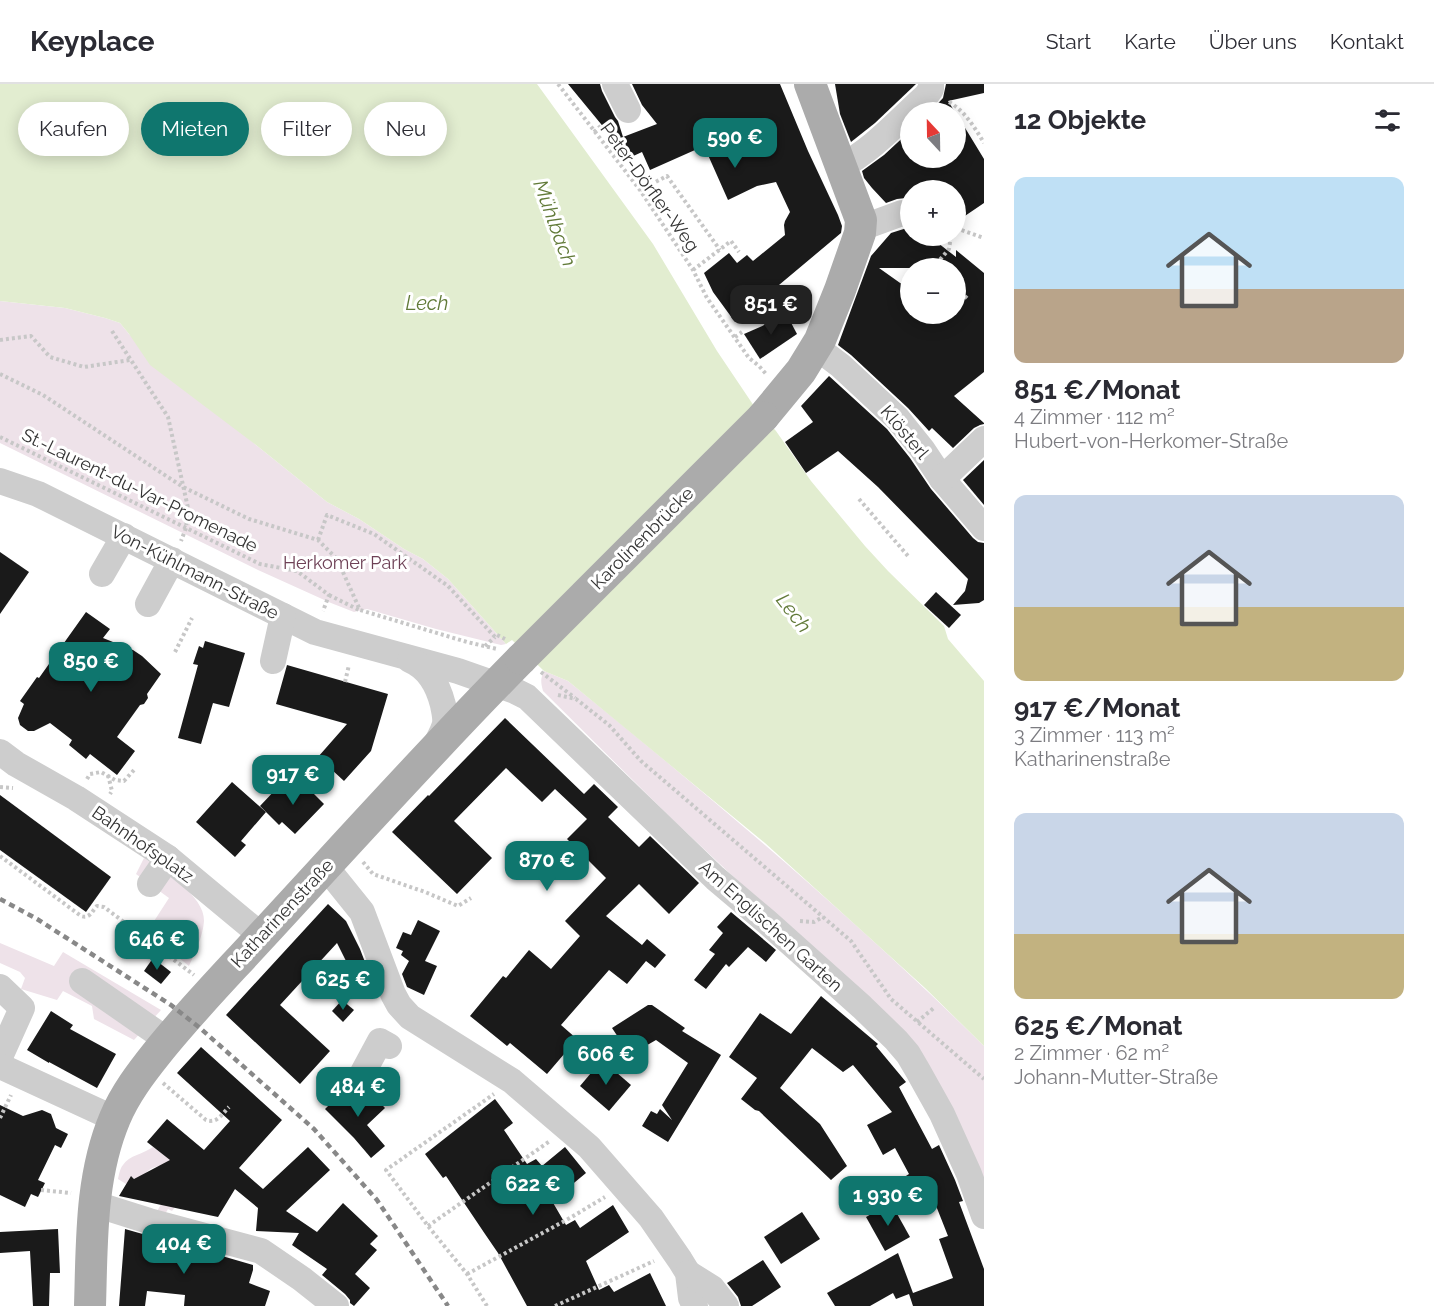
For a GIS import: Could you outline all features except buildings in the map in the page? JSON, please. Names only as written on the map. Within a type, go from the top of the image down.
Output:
[{"type":"main road","points":[[810,84],[858,212],[861,228]]},
{"type":"main road","name":"Karolinenbrücke","points":[[519,655],[763,417],[801,371],[818,343],[861,228]]},
{"type":"main road","name":"Katharinenstraße","points":[[90,1306],[92,1230],[87,1199],[124,1099],[167,1040],[496,684],[519,655]]},
{"type":"street","points":[[615,84],[628,110]]},
{"type":"street","points":[[840,168],[875,144],[926,96],[931,89],[931,84]]},
{"type":"street","points":[[861,228],[900,214]]},
{"type":"street","name":"Klösterl","points":[[818,343],[898,419],[942,479],[984,528]]},
{"type":"street","points":[[942,479],[984,439]]},
{"type":"street","name":"Von-Kühlmann-Straße","points":[[0,481],[38,494],[315,632],[459,671],[496,684]]},
{"type":"street","points":[[102,574],[124,536]]},
{"type":"street","points":[[148,604],[172,560]]},
{"type":"street","points":[[273,662],[283,616]]},
{"type":"street","name":"Von-Kühlmann-Straße","points":[[393,653],[416,662],[425,669],[434,680],[440,693],[446,721],[432,751]]},
{"type":"street","name":"Am Englischen Garten","points":[[496,684],[527,698],[715,878],[767,922],[896,1040],[908,1054],[942,1114],[969,1174],[984,1216]]},
{"type":"street","name":"Bahnhofsplatz","points":[[5,761],[76,798],[168,858],[262,936]]},
{"type":"street","points":[[150,884],[168,858]]},
{"type":"street","points":[[326,866],[362,912],[399,1005],[410,1017],[512,1081],[568,1128],[588,1147],[651,1218],[681,1263],[712,1288],[726,1306]]},
{"type":"street","points":[[82,981],[167,1040]]},
{"type":"street","points":[[0,987],[22,1008],[0,1057]]},
{"type":"street","points":[[359,1080],[380,1041],[389,1046]]},
{"type":"street","points":[[0,1066],[115,1119]]},
{"type":"street","points":[[87,1199],[149,1221],[261,1251],[336,1306]]},
{"type":"street","points":[[681,1263],[694,1306]]},
{"type":"path","name":"Peter-Dörfler-Weg","points":[[558,84],[640,190],[693,270],[707,298],[749,358],[759,366]]},
{"type":"path","points":[[966,117],[984,143]]},
{"type":"path","points":[[594,132],[602,125]]},
{"type":"path","points":[[640,190],[668,176],[720,250]]},
{"type":"path","points":[[966,232],[984,238]]},
{"type":"path","points":[[693,270],[731,241],[739,252]]},
{"type":"path","points":[[966,297],[969,300]]},
{"type":"path","points":[[758,322],[773,311],[790,304],[800,306],[818,343]]},
{"type":"path","points":[[112,331],[168,417],[188,508],[186,528],[172,560]]},
{"type":"path","points":[[735,337],[742,332]]},
{"type":"path","points":[[0,340],[31,336],[50,357],[84,367],[130,360]]},
{"type":"path","points":[[0,374],[43,395],[183,487],[249,519],[318,540],[337,559],[360,610]]},
{"type":"path","name":"St.-Laurent-du-Var-Promenade","points":[[0,437],[260,564],[297,571],[329,595],[360,610],[519,655]]},
{"type":"path","points":[[859,499],[908,556]]},
{"type":"path","points":[[318,540],[327,515],[374,534],[448,586],[495,637]]},
{"type":"path","points":[[315,632],[329,595]]},
{"type":"path","points":[[175,652],[192,618]]},
{"type":"path","points":[[485,646],[497,635],[519,655],[609,725],[641,761],[851,941],[891,999],[984,1079]]},
{"type":"path","points":[[345,682],[350,664]]},
{"type":"path","points":[[548,694],[576,699]]},
{"type":"path","points":[[90,774],[101,772],[115,780],[124,781],[134,770]]},
{"type":"path","points":[[108,775],[112,791]]},
{"type":"path","points":[[348,843],[374,874],[458,906],[471,898]]},
{"type":"path","points":[[0,856],[81,916],[88,916],[97,906],[100,906],[125,919],[196,976]]},
{"type":"path","points":[[141,934],[148,924]]},
{"type":"path","points":[[917,1022],[935,1007]]},
{"type":"path","points":[[145,1068],[210,1122],[218,1120],[229,1107]]},
{"type":"path","points":[[488,1306],[467,1274],[386,1170],[512,1081]]},
{"type":"path","points":[[428,1226],[568,1128]]},
{"type":"path","points":[[467,1274],[570,1218],[623,1185]]},
{"type":"path","points":[[41,1190],[87,1199]]},
{"type":"path","points":[[555,1306],[681,1263]]},
{"type":"green space","name":"Herkomer Park","points":[[0,301],[65,308],[120,323],[129,334],[256,445],[327,502],[423,559],[448,579],[506,644],[501,645],[436,629],[367,609],[354,612],[331,603],[258,570],[0,443]]},
{"type":"green space","points":[[544,671],[568,681],[728,813],[883,950],[984,1046],[984,1186],[969,1148],[788,928],[671,818],[543,691],[541,681]]},
{"type":"green space","points":[[144,858],[182,885],[198,902],[204,921],[189,966],[147,932],[169,898],[136,874]]},
{"type":"green space","points":[[0,943],[54,966],[63,952],[161,1010],[134,1040],[94,1019],[92,1006],[63,991],[57,1000],[21,989],[25,978],[20,972],[0,963]]},
{"type":"green space","points":[[153,1147],[177,1163],[175,1207],[172,1211],[168,1209],[164,1216],[155,1215],[170,1188],[159,1166],[148,1171],[139,1181],[131,1177],[126,1184],[118,1179],[121,1168],[126,1162]]},
{"type":"water","name":"Lech","points":[[0,84],[537,84],[653,244],[717,351],[756,409],[776,431],[811,481],[865,546],[944,626],[948,639],[984,681],[984,1046],[925,988],[765,843],[568,681],[544,671],[512,640],[506,644],[448,579],[423,559],[327,502],[150,365],[120,323],[65,308],[0,301]]},
{"type":"railway","points":[[0,899],[37,919],[171,1005],[314,1129],[377,1200],[448,1306]]},
{"type":"water label","name":"Mühlbach","points":[[555,223]]}]
